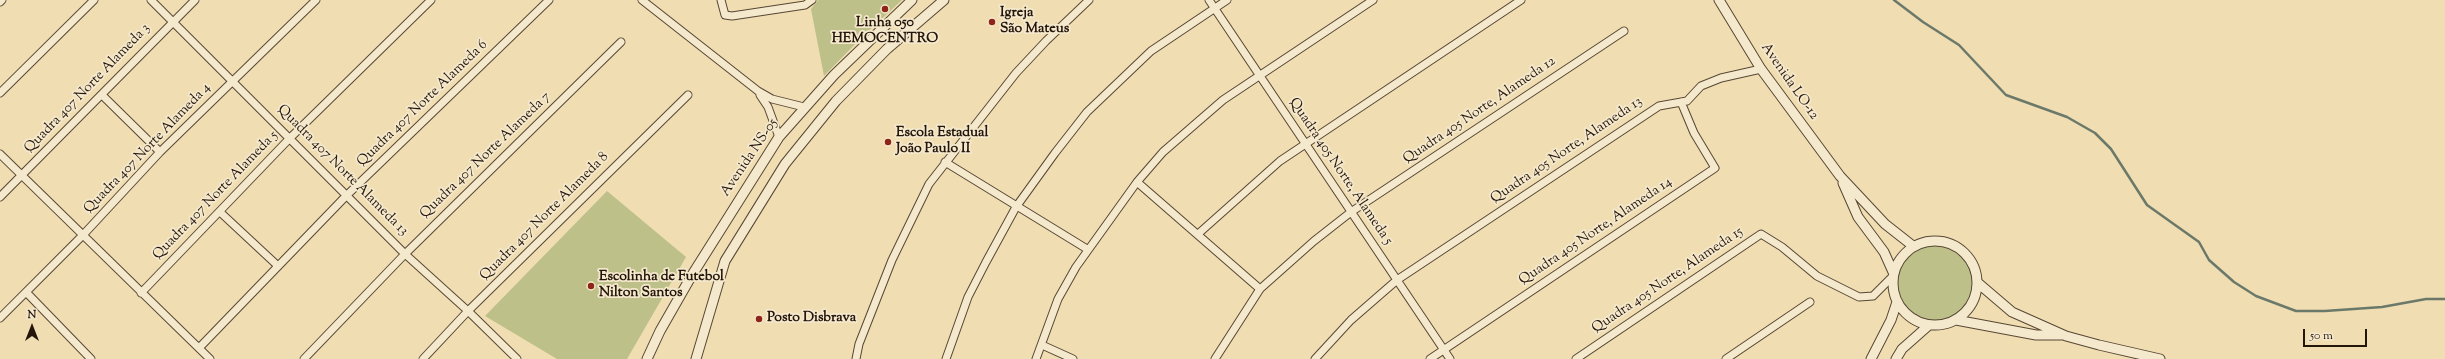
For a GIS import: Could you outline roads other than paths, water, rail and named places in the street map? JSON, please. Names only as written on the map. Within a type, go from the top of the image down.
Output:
[{"type":"street","points":[[0,93],[94,0]]},
{"type":"street","name":"Quadra 407 Norte Alameda 13","points":[[151,0],[233,80],[346,196],[517,359]]},
{"type":"street","name":"Quadra 407 Norte Alameda 3","points":[[0,198],[195,0]]},
{"type":"street","name":"Quadra 407 Norte Alameda 4","points":[[0,318],[83,235],[160,152],[316,0]]},
{"type":"street","name":"Quadra 407 Norte Alameda 5","points":[[141,293],[290,138],[431,0]]},
{"type":"street","name":"Quadra 407 Norte Alameda 6","points":[[199,348],[346,196],[549,0]]},
{"type":"street","points":[[642,0],[758,91],[772,99],[804,107]]},
{"type":"street","points":[[721,0],[725,15],[732,16],[802,6],[812,0]]},
{"type":"street","name":"Avenida NS-05","points":[[647,359],[660,331],[692,275],[779,137],[804,107],[878,31],[912,0]]},
{"type":"street","points":[[696,359],[704,337],[716,287],[725,261],[785,164],[820,118],[850,86],[893,44],[944,0]]},
{"type":"street","points":[[856,359],[859,344],[892,260],[929,184],[1016,73],[1046,41],[1090,0]]},
{"type":"street","name":"Quadra 405 Norte, Alameda 5","points":[[1209,0],[1450,359]]},
{"type":"street","points":[[946,359],[968,297],[1016,207],[1087,112],[1150,51],[1227,0]]},
{"type":"street","points":[[1036,359],[1058,299],[1087,249],[1137,182],[1164,152],[1223,100],[1373,0]]},
{"type":"street","points":[[1198,234],[1250,186],[1306,144],[1521,0]]},
{"type":"street","name":"Avenida LO-12","points":[[1719,0],[1761,69],[1840,176],[1885,224],[1913,246]]},
{"type":"street","name":"Quadra 405 Norte, Alameda 12","points":[[1215,359],[1260,289],[1314,241],[1351,212],[1624,31]]},
{"type":"street","name":"Quadra 407 Norte Alameda 7","points":[[304,359],[406,254],[621,42]]},
{"type":"street","name":"Quadra 405 Norte, Alameda 13","points":[[1315,359],[1351,320],[1397,280],[1659,106],[1687,101],[1702,86],[1722,78],[1761,69]]},
{"type":"street","points":[[758,91],[768,107],[779,137]]},
{"type":"street","points":[[102,95],[160,152]]},
{"type":"street","name":"Quadra 407 Norte Alameda 8","points":[[423,359],[468,311],[688,95]]},
{"type":"street","name":"Quadra 405 Norte, Alameda 14","points":[[1430,359],[1715,168],[1694,133],[1681,102]]},
{"type":"street","points":[[0,154],[210,359]]},
{"type":"street","points":[[945,162],[1016,207],[1087,249]]},
{"type":"street","name":"Avenida LO-12","points":[[1840,176],[1858,217],[1884,252],[1894,273]]},
{"type":"street","points":[[1137,182],[1260,289]]},
{"type":"street","points":[[220,212],[278,266]]},
{"type":"street","name":"Quadra 405 Norte, Alameda 15","points":[[1576,359],[1761,234],[1776,242],[1816,276],[1859,297],[1873,296],[1894,273]]},
{"type":"street","points":[[1871,359],[1891,320],[1897,302],[1894,273],[1898,261],[1913,246],[1926,241],[1940,240],[1954,244],[1965,253],[1972,262],[1978,283],[1975,298],[1968,310],[1956,320]]},
{"type":"street","points":[[1978,283],[2012,312],[2066,336],[2099,346],[2160,359]]},
{"type":"street","points":[[26,292],[91,359]]},
{"type":"street","points":[[1726,359],[1810,302]]},
{"type":"street","points":[[1897,302],[1910,318],[1928,326]]},
{"type":"street","points":[[1896,359],[1902,349],[1928,326],[1956,320],[2036,335],[2066,336]]},
{"type":"street","points":[[1042,345],[1073,359]]},
{"type":"waterway","points":[[1894,0],[1923,22],[1959,45],[2006,95],[2067,117],[2095,133],[2111,149],[2147,205],[2199,242],[2209,260],[2234,282],[2256,296],[2296,311],[2325,311],[2382,307],[2426,299],[2445,299]]},
{"type":"place","name":"Linha 050 HEMOCENTRO","points":[[885,9]]},
{"type":"place","name":"Igreja São Mateus","points":[[992,22]]},
{"type":"place","name":"Escola Estadual João Paulo II","points":[[888,142]]},
{"type":"place","name":"Escolinha de Futebol Nilton Santos","points":[[591,286]]},
{"type":"place","name":"Posto Disbrava","points":[[759,319]]}]
